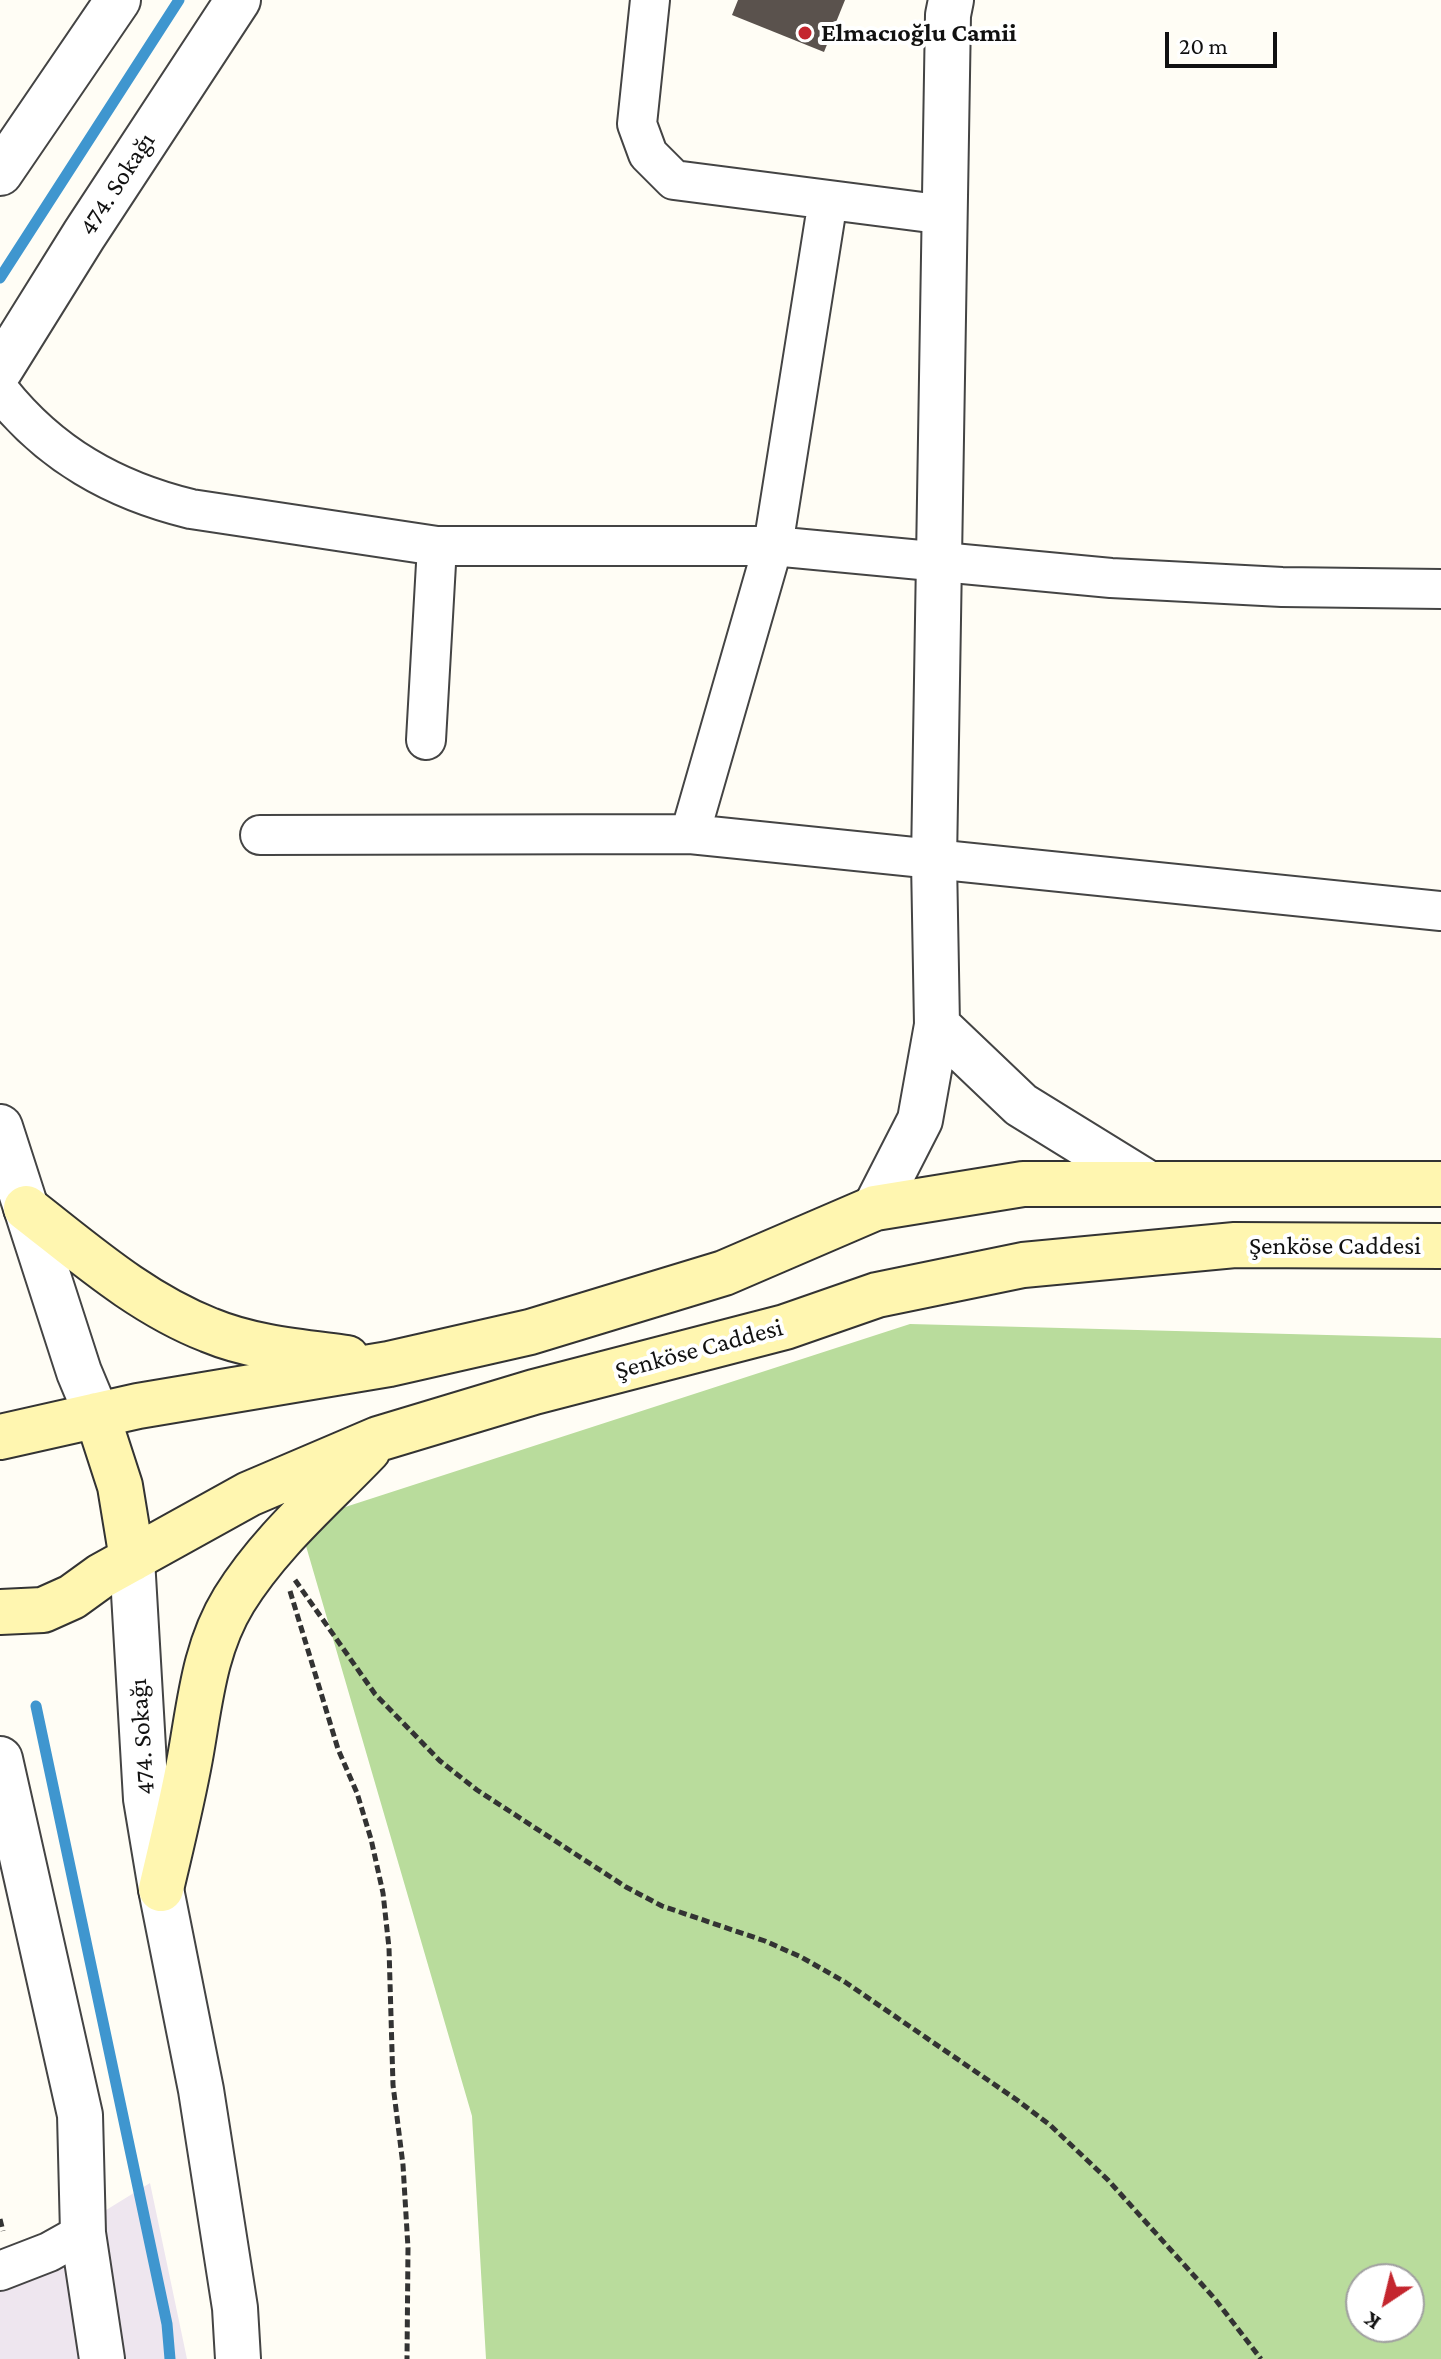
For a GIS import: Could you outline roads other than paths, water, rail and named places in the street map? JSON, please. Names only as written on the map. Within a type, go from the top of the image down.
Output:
[{"type":"main road","points":[[0,1437],[138,1406],[389,1364],[530,1332],[724,1273],[875,1208],[1023,1184],[1441,1184]]},
{"type":"main road","points":[[26,1208],[139,1295],[212,1332],[288,1350],[389,1364]]},
{"type":"main road","name":"Şenköse Caddesi","points":[[0,1612],[43,1610],[72,1597],[101,1576],[249,1494],[378,1439],[534,1392],[785,1327],[877,1295],[1023,1265],[1235,1245],[1441,1246]]},
{"type":"main road","name":"474. Sokağı","points":[[97,1415],[120,1486],[132,1559]]},
{"type":"main road","points":[[161,1889],[190,1758],[198,1698],[213,1647],[233,1602],[269,1550],[378,1439]]},
{"type":"street","points":[[0,173],[118,0]]},
{"type":"street","name":"474. Sokağı","points":[[0,370],[238,0]]},
{"type":"street","points":[[650,0],[637,124],[648,154],[674,180],[946,215]]},
{"type":"street","points":[[875,1208],[920,1120],[937,1025],[934,861],[948,15],[951,0]]},
{"type":"street","points":[[690,834],[773,546],[828,200]]},
{"type":"street","points":[[0,391],[41,436],[69,458],[97,475],[148,497],[191,509],[437,546],[773,546],[940,564],[1173,581],[1282,587],[1441,589]]},
{"type":"street","points":[[426,740],[437,546]]},
{"type":"street","points":[[260,835],[690,834],[1441,911]]},
{"type":"street","points":[[937,1025],[1021,1105],[1149,1184]]},
{"type":"street","name":"474. Sokağı","points":[[0,1127],[79,1372],[97,1415]]},
{"type":"street","name":"474. Sokağı","points":[[132,1559],[146,1799],[201,2090],[235,2308],[238,2359]]},
{"type":"street","points":[[0,1759],[80,2115],[83,2233],[102,2359]]},
{"type":"street","points":[[0,1866],[35,1915]]},
{"type":"street","points":[[0,2271],[49,2252],[83,2233]]},
{"type":"waterway","points":[[0,278],[179,0]]},
{"type":"waterway","points":[[36,1706],[167,2324],[170,2359]]},
{"type":"place","name":"Elmacıoğlu Camii","points":[[805,33]]}]
